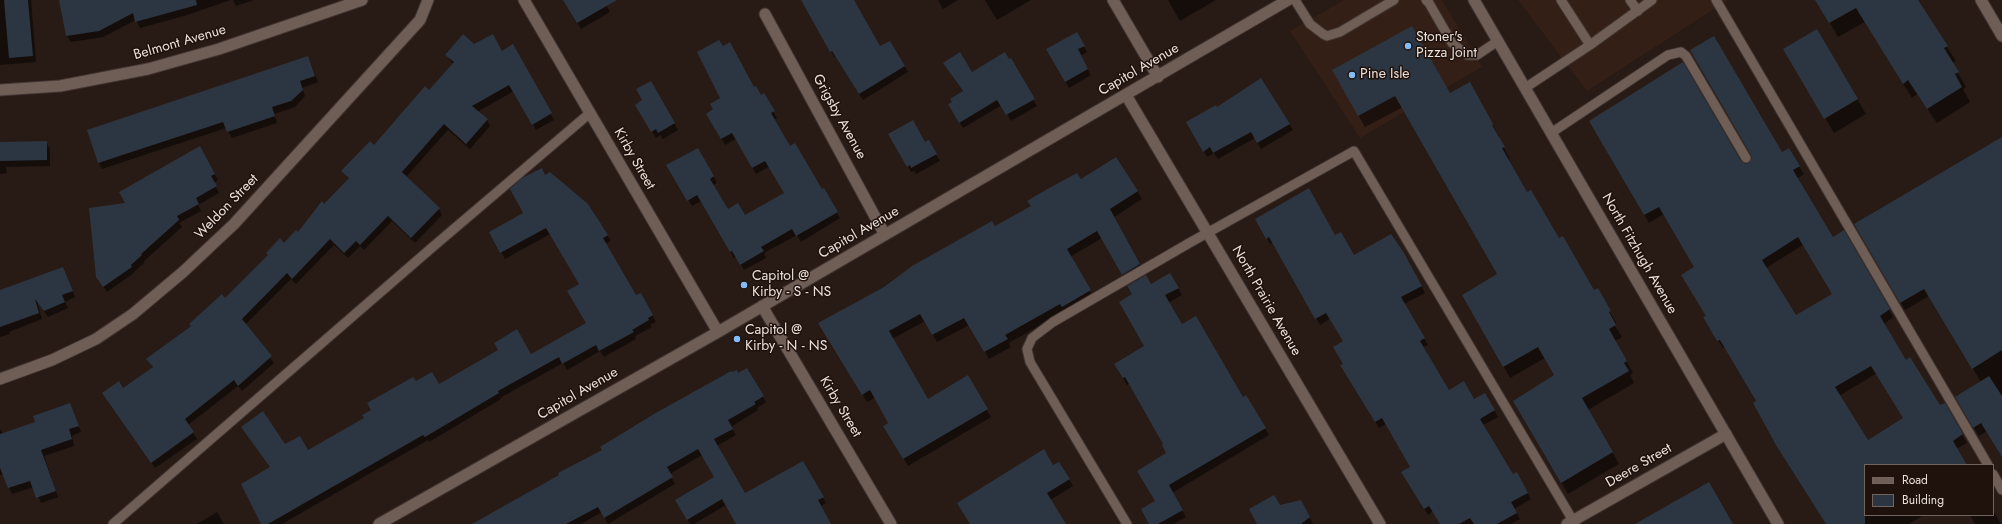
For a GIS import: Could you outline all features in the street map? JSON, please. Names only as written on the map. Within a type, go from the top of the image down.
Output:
[{"type":"street","name":"Belmont Avenue","points":[[0,90],[60,86],[148,69],[220,49],[362,0]]},
{"type":"street","name":"Weldon Street","points":[[0,379],[52,360],[96,339],[133,314],[183,272],[234,224],[415,26],[420,20],[428,0]]},
{"type":"street","name":"Kirby Street","points":[[524,0],[718,332]]},
{"type":"street","points":[[1113,0],[1158,77]]},
{"type":"street","name":"Capitol Avenue","points":[[379,524],[718,332],[1288,0]]},
{"type":"street","name":"North Fitzhugh Avenue","points":[[1474,0],[1778,524]]},
{"type":"street","points":[[1981,0],[2002,36]]},
{"type":"street","name":"Grigsby Avenue","points":[[765,14],[886,235]]},
{"type":"street","name":"North Prairie Avenue","points":[[1126,95],[1380,524]]},
{"type":"street","name":"Kirby Street","points":[[762,306],[891,524]]},
{"type":"street","name":"Deere Street","points":[[1572,523],[1726,434]]},
{"type":"lane","points":[[1295,0],[1310,24],[1322,34],[1327,36],[1340,32],[1394,0]]},
{"type":"lane","points":[[1426,0],[1429,2],[1452,42],[1467,55],[1477,55],[1498,41]]},
{"type":"lane","points":[[1561,0],[1590,45]]},
{"type":"lane","points":[[1630,0],[1638,11]]},
{"type":"lane","points":[[1525,88],[1590,45],[1652,0]]},
{"type":"lane","points":[[1716,0],[1987,464]]},
{"type":"lane","points":[[1551,133],[1668,55],[1681,52],[1690,61],[1746,158]]},
{"type":"lane","points":[[113,524],[428,251],[590,113]]},
{"type":"lane","points":[[1127,524],[1030,362],[1027,349],[1032,338],[1053,322],[1208,232],[1354,151],[1572,523]]},
{"type":"lane","points":[[1994,476],[2002,490]]},
{"type":"shaded area","points":[[1344,0],[1442,0],[1482,67],[1360,138],[1290,31]]},
{"type":"shaded area","points":[[1518,0],[1728,0],[1587,91]]},
{"type":"building","points":[[4,0],[28,0],[33,56],[9,58]]},
{"type":"building","points":[[59,0],[196,0],[197,5],[135,22],[133,13],[99,31],[66,36]]},
{"type":"building","points":[[563,0],[617,0],[577,23]]},
{"type":"building","points":[[801,0],[854,0],[880,46],[890,41],[905,66],[859,94],[832,51],[830,52]]},
{"type":"building","points":[[1815,0],[1918,0],[1948,46],[1944,48],[1959,72],[1955,74],[1962,87],[1927,109],[1908,80],[1903,84],[1856,8],[1829,23]]},
{"type":"building","points":[[1412,26],[1450,93],[1470,82],[1505,147],[1502,148],[1527,192],[1531,190],[1559,238],[1563,236],[1594,290],[1598,288],[1611,311],[1609,312],[1616,325],[1609,329],[1627,361],[1624,363],[1629,371],[1582,398],[1613,452],[1561,483],[1513,401],[1554,375],[1538,347],[1503,367],[1462,295],[1497,274],[1395,96],[1358,116],[1332,70]]},
{"type":"building","points":[[1817,29],[1858,99],[1824,119],[1783,49]]},
{"type":"building","points":[[1077,32],[1085,46],[1078,49],[1088,69],[1065,82],[1046,49]]},
{"type":"building","points":[[463,34],[474,44],[493,34],[502,51],[513,44],[552,113],[532,125],[509,85],[472,106],[488,119],[466,144],[444,124],[402,172],[440,208],[411,238],[388,216],[360,245],[356,241],[344,253],[330,239],[292,279],[287,273],[242,319],[272,356],[238,386],[234,380],[185,419],[194,432],[151,463],[102,393],[119,381],[123,388],[153,367],[146,359],[191,326],[189,324],[222,294],[225,298],[268,255],[266,253],[280,238],[284,243],[296,230],[298,232],[322,201],[324,204],[349,178],[341,171],[370,141],[374,145],[425,86],[429,90],[454,62],[445,55]]},
{"type":"building","points":[[1714,36],[1782,152],[1789,148],[1800,166],[1793,170],[1833,237],[1844,230],[1890,309],[1880,316],[1906,360],[1910,357],[1940,405],[1945,403],[1963,434],[1953,441],[1966,464],[1864,464],[1865,524],[1826,524],[1776,445],[1753,403],[1756,401],[1720,340],[1717,341],[1703,317],[1706,316],[1681,275],[1694,267],[1659,207],[1644,215],[1589,121],[1683,62],[1741,161],[1746,164],[1749,163],[1752,158],[1690,50]],"holes":[[[1798,237],[1832,294],[1796,315],[1762,260]],[[1871,366],[1903,418],[1868,440],[1835,387]]]},
{"type":"building","points":[[719,40],[723,46],[730,42],[754,87],[756,86],[761,95],[764,93],[775,111],[771,113],[790,146],[795,143],[822,189],[824,188],[838,212],[796,236],[792,229],[761,247],[764,251],[740,265],[732,251],[730,252],[697,195],[687,201],[666,165],[698,148],[714,176],[710,179],[728,209],[738,203],[745,215],[784,193],[765,161],[752,168],[732,133],[721,139],[706,114],[713,109],[710,104],[720,98],[697,52]]},
{"type":"building","points":[[960,52],[972,72],[1005,52],[1009,59],[1011,58],[1035,99],[1006,115],[997,100],[959,123],[948,104],[952,102],[950,99],[963,91],[943,63]]},
{"type":"building","points":[[308,56],[315,76],[300,81],[303,90],[291,101],[272,107],[275,116],[227,132],[223,122],[98,163],[87,130]]},
{"type":"building","points":[[1261,78],[1290,124],[1257,143],[1251,132],[1213,153],[1210,147],[1203,152],[1186,122],[1216,105],[1217,107]]},
{"type":"building","points":[[651,81],[675,123],[658,133],[656,129],[651,132],[635,105],[642,100],[636,89]]},
{"type":"building","points":[[913,120],[925,142],[929,140],[937,154],[911,168],[910,165],[907,167],[888,134]]},
{"type":"building","points":[[2002,137],[2002,350],[1972,369],[1924,289],[1900,303],[1854,224]]},
{"type":"building","points":[[47,141],[47,160],[0,161],[0,142]]},
{"type":"building","points":[[200,146],[215,174],[211,176],[217,186],[196,198],[199,204],[177,216],[179,220],[141,254],[142,255],[131,265],[132,267],[103,287],[96,277],[89,208],[125,203],[119,192]]},
{"type":"building","points":[[1116,157],[1138,191],[1110,209],[1140,264],[1122,275],[1097,231],[1067,249],[1091,290],[1062,307],[1060,304],[1005,335],[1008,339],[984,352],[964,318],[932,335],[920,314],[889,331],[928,399],[968,375],[988,409],[903,459],[883,426],[888,423],[870,390],[862,395],[818,323],[884,287],[912,266],[992,221],[995,226],[1031,206],[1027,201],[1042,192],[1077,173],[1081,179]]},
{"type":"building","points":[[542,168],[545,175],[550,172],[588,204],[608,235],[603,238],[636,295],[641,293],[653,315],[648,318],[649,320],[632,330],[634,332],[599,351],[596,345],[562,364],[559,357],[498,391],[499,393],[425,437],[423,435],[268,524],[261,524],[241,484],[270,467],[241,427],[263,411],[285,444],[300,436],[308,450],[364,418],[362,415],[371,410],[367,403],[413,377],[416,381],[432,372],[439,384],[498,350],[494,343],[517,329],[531,354],[586,323],[567,291],[579,284],[546,228],[500,253],[489,232],[523,213],[510,189],[522,178]]},
{"type":"building","points":[[1309,188],[1335,235],[1341,232],[1354,255],[1391,234],[1404,253],[1422,286],[1401,297],[1425,338],[1420,341],[1449,390],[1464,381],[1474,399],[1485,393],[1495,410],[1480,419],[1513,474],[1517,472],[1528,493],[1511,502],[1517,513],[1497,524],[1474,524],[1470,518],[1459,524],[1440,524],[1429,506],[1424,509],[1401,472],[1410,467],[1382,418],[1375,422],[1340,365],[1343,364],[1333,347],[1343,341],[1326,313],[1315,319],[1269,237],[1266,239],[1255,219]]},
{"type":"building","points":[[63,267],[73,291],[62,295],[65,302],[44,311],[35,299],[39,313],[0,327],[0,290]]},
{"type":"building","points":[[1170,273],[1179,288],[1165,295],[1182,324],[1196,316],[1243,397],[1246,395],[1266,428],[1169,485],[1183,510],[1158,524],[1149,524],[1141,509],[1155,501],[1137,471],[1166,453],[1162,445],[1163,444],[1125,377],[1123,378],[1114,364],[1144,346],[1119,302],[1132,294],[1127,286],[1146,275],[1151,284]]},
{"type":"building","points":[[747,368],[764,396],[754,402],[756,404],[728,420],[733,429],[714,439],[745,493],[803,461],[824,497],[818,500],[831,524],[736,524],[722,499],[687,520],[675,500],[714,477],[698,449],[667,467],[673,477],[604,518],[598,507],[566,524],[472,524],[559,475],[558,473],[602,450],[600,447],[654,414],[731,371],[737,370],[738,373]]},
{"type":"building","points":[[1989,376],[2002,396],[2002,457],[1981,423],[1973,428],[1955,397]]},
{"type":"building","points":[[70,403],[79,426],[69,429],[72,439],[41,450],[56,491],[36,498],[30,481],[8,488],[0,468],[0,434],[35,422],[33,416]]},
{"type":"building","points":[[1044,449],[1053,465],[1059,462],[1070,479],[1047,493],[1066,524],[970,524],[957,503]]},
{"type":"building","points":[[1709,482],[1733,524],[1635,524],[1663,508]]},
{"type":"building","points":[[1274,495],[1280,505],[1301,500],[1310,517],[1301,524],[1257,524],[1249,509]]},
{"type":"place","name":"Stoner's Pizza Joint","points":[[1408,46]]},
{"type":"place","name":"Pine Isle","points":[[1352,75]]},
{"type":"place","name":"Capitol @ Kirby - S - NS","points":[[744,285]]},
{"type":"place","name":"Capitol @ Kirby - N - NS","points":[[737,339]]}]
